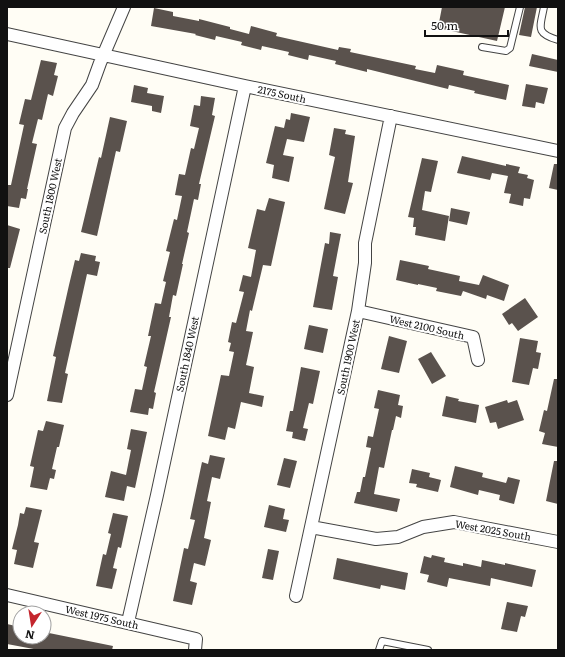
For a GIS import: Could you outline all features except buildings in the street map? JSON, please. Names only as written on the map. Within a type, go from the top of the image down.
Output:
[{"type":"street","name":"South 1800 West","points":[[7,395],[65,128],[72,113],[92,84],[103,54],[124,7]]},
{"type":"street","name":"2175 South","points":[[7,34],[244,86],[558,151]]},
{"type":"street","name":"South 1840 West","points":[[128,622],[157,495],[244,86]]},
{"type":"street","name":"South 1900 West","points":[[296,596],[358,311],[365,263],[365,243],[391,116]]},
{"type":"street","name":"West 2100 South","points":[[358,311],[473,337],[478,360]]},
{"type":"street","name":"West 2025 South","points":[[311,526],[376,539],[398,537],[423,527],[454,522],[558,542]]},
{"type":"street","name":"West 1975 South","points":[[7,595],[128,622],[196,644]]},
{"type":"lane","points":[[482,47],[506,51],[510,48],[520,7]]},
{"type":"lane","points":[[544,7],[540,26],[541,30],[543,34],[548,37],[558,40]]},
{"type":"lane","points":[[379,650],[382,641],[428,650]]}]
